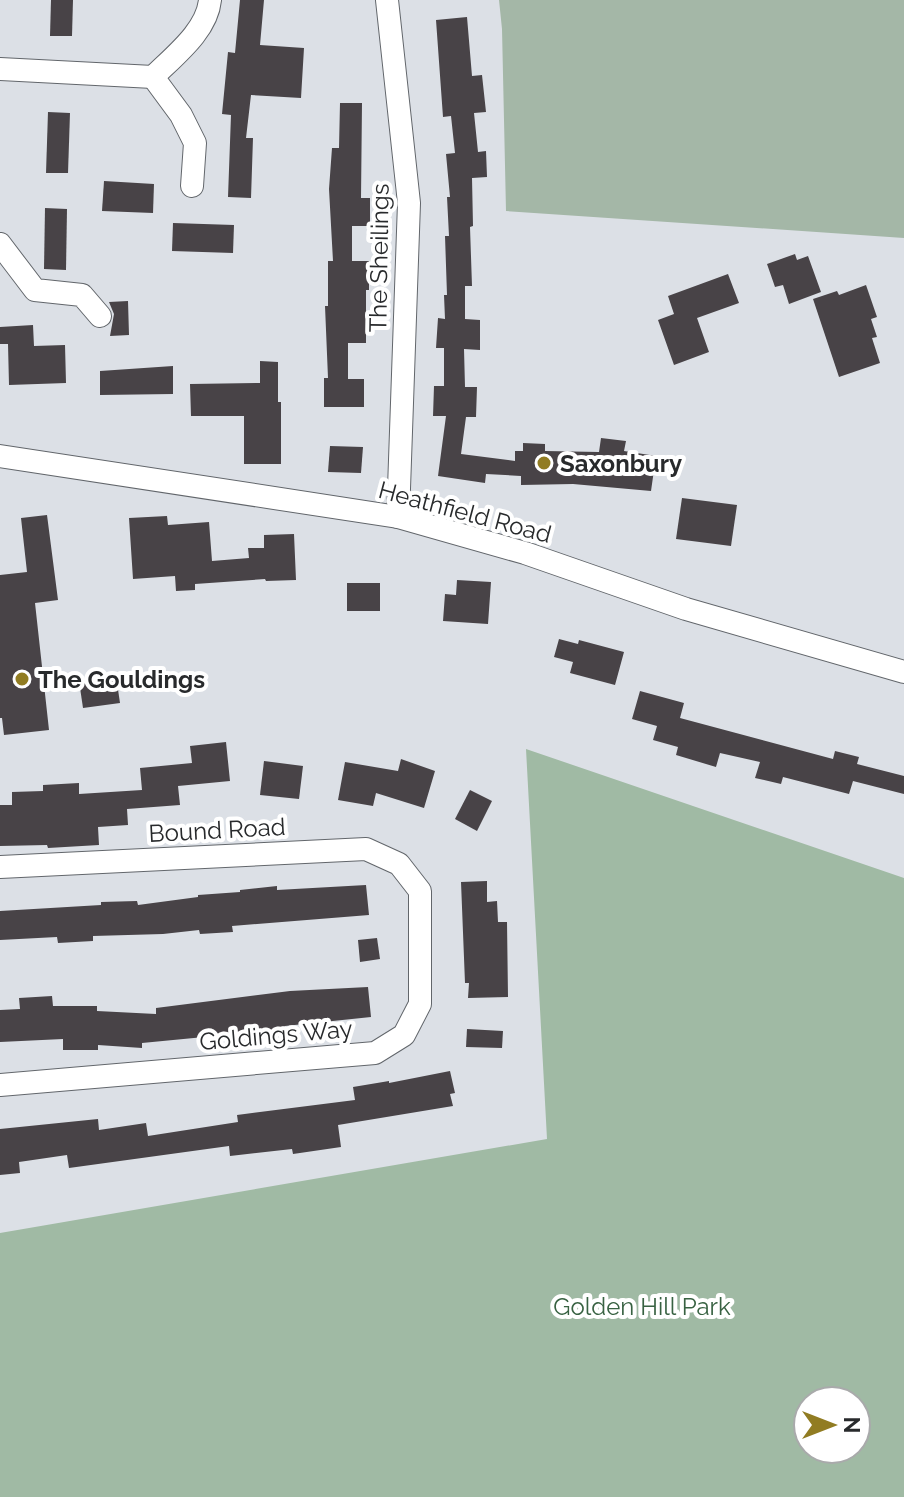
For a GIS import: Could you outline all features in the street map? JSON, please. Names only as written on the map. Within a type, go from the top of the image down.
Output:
[{"type":"street","points":[[0,69],[153,77],[190,40],[209,10],[210,0]]},
{"type":"street","name":"The Sheilings","points":[[387,0],[409,203],[398,517]]},
{"type":"street","points":[[153,77],[181,115],[195,143],[192,186]]},
{"type":"street","points":[[0,244],[35,290],[82,295],[100,316]]},
{"type":"street","name":"Heathfield Road","points":[[0,456],[398,517],[525,553],[686,609],[904,672]]},
{"type":"street","name":"Bound Road","points":[[0,867],[366,849],[399,864],[420,891]]},
{"type":"street","name":"Goldings Way","points":[[0,1085],[375,1053],[404,1035],[420,1004],[420,891]]},
{"type":"green space","points":[[499,0],[904,0],[904,238],[506,211]]},
{"type":"green space","name":"Golden Hill Park","points":[[526,749],[904,878],[904,1497],[0,1497],[0,1233],[547,1139]]},
{"type":"building","points":[[51,0],[73,0],[72,36],[50,36]]},
{"type":"building","points":[[240,0],[264,0],[260,45],[304,48],[301,98],[251,95],[246,138],[253,138],[251,198],[228,197],[231,115],[222,114],[228,52],[235,53]]},
{"type":"building","points":[[467,17],[472,76],[482,75],[486,112],[474,113],[478,152],[486,151],[487,177],[472,178],[472,286],[465,286],[465,319],[480,320],[480,350],[464,349],[465,387],[477,387],[476,417],[466,417],[461,454],[515,461],[515,451],[523,451],[523,443],[545,444],[545,451],[599,452],[601,438],[626,441],[624,451],[656,456],[651,491],[573,484],[521,485],[521,476],[486,474],[485,483],[438,476],[446,416],[433,416],[434,386],[444,386],[444,348],[436,348],[438,318],[445,319],[444,295],[447,295],[445,236],[449,236],[447,197],[450,197],[446,154],[455,153],[451,116],[443,117],[436,20]]},
{"type":"building","points":[[340,103],[362,103],[361,198],[370,198],[370,226],[352,226],[352,261],[369,261],[366,343],[348,343],[348,379],[364,379],[364,407],[324,407],[324,378],[328,378],[325,306],[328,306],[328,261],[333,261],[329,189],[332,148],[339,148]]},
{"type":"building","points":[[48,112],[70,113],[68,173],[46,173]]},
{"type":"building","points":[[104,181],[154,184],[153,213],[102,211]]},
{"type":"building","points":[[45,208],[67,209],[66,270],[44,269]]},
{"type":"building","points":[[173,223],[234,225],[233,253],[172,251]]},
{"type":"building","points":[[795,254],[797,260],[808,256],[821,292],[789,304],[783,285],[775,287],[767,264]]},
{"type":"building","points":[[728,274],[739,303],[697,318],[709,352],[674,365],[658,320],[674,314],[668,296]]},
{"type":"building","points":[[866,285],[877,317],[871,319],[877,337],[872,338],[880,363],[839,377],[813,299],[837,291],[839,295]]},
{"type":"building","points":[[128,301],[129,335],[110,336],[114,314],[109,302]]},
{"type":"building","points":[[33,325],[34,346],[65,345],[66,383],[9,385],[8,344],[0,344],[0,327]]},
{"type":"building","points":[[260,361],[278,362],[281,464],[244,464],[244,416],[191,416],[190,384],[260,383]]},
{"type":"building","points":[[173,366],[173,394],[100,395],[100,371]]},
{"type":"building","points":[[330,446],[363,447],[361,473],[328,472]]},
{"type":"building","points":[[682,498],[737,505],[731,546],[676,539]]},
{"type":"building","name":"The Gouldings","points":[[47,515],[58,600],[35,603],[49,730],[4,735],[0,718],[0,575],[27,572],[21,518]]},
{"type":"building","points":[[167,516],[168,525],[209,522],[212,561],[249,558],[248,548],[264,548],[264,535],[294,534],[296,580],[195,584],[195,590],[176,591],[175,576],[133,579],[129,518]]},
{"type":"building","points":[[457,580],[491,582],[488,624],[443,621],[445,594],[456,595]]},
{"type":"building","points":[[347,583],[380,583],[380,611],[347,611]]},
{"type":"building","points":[[559,639],[578,644],[579,640],[624,652],[615,685],[570,673],[573,662],[554,657]]},
{"type":"building","points":[[116,676],[120,703],[83,708],[79,681]]},
{"type":"building","points":[[640,691],[684,703],[680,718],[833,759],[835,751],[859,757],[857,764],[904,776],[904,794],[853,781],[849,794],[783,777],[781,784],[755,778],[760,762],[720,753],[716,767],[676,755],[678,747],[653,740],[657,726],[632,719]]},
{"type":"building","points":[[226,742],[230,781],[178,786],[180,805],[127,809],[128,825],[98,827],[99,845],[48,848],[47,845],[0,846],[0,805],[12,805],[12,792],[43,791],[43,785],[79,783],[79,794],[142,790],[140,768],[192,763],[190,746]]},
{"type":"building","points":[[401,759],[435,771],[424,808],[376,793],[373,806],[338,800],[345,762],[398,771]]},
{"type":"building","points":[[264,761],[303,766],[299,799],[260,795]]},
{"type":"building","points":[[470,790],[492,801],[477,831],[455,819]]},
{"type":"building","points":[[487,881],[487,902],[497,901],[498,922],[507,922],[508,997],[468,998],[461,882]]},
{"type":"building","points":[[366,885],[369,915],[232,926],[233,932],[200,934],[199,930],[93,936],[93,941],[58,943],[57,937],[0,940],[0,911],[101,905],[101,902],[137,901],[138,905],[277,886],[277,890]]},
{"type":"building","points":[[377,938],[380,959],[360,962],[358,940]]},
{"type":"building","points":[[368,987],[371,1017],[142,1043],[142,1048],[98,1045],[98,1050],[63,1050],[63,1039],[0,1042],[0,1010],[20,1009],[19,998],[52,996],[53,1006],[97,1006],[97,1011],[156,1014],[156,1008],[290,991]]},
{"type":"building","points":[[467,1029],[503,1031],[502,1048],[466,1047]]},
{"type":"building","points":[[450,1071],[455,1093],[450,1094],[453,1106],[338,1125],[341,1147],[293,1154],[292,1149],[230,1156],[229,1146],[69,1168],[67,1155],[19,1162],[20,1173],[0,1175],[0,1129],[98,1119],[99,1130],[146,1123],[148,1136],[238,1122],[237,1115],[355,1100],[353,1087]]},
{"type":"place","name":"Saxonbury","points":[[544,463]]},
{"type":"place","name":"The Gouldings","points":[[22,679]]}]
